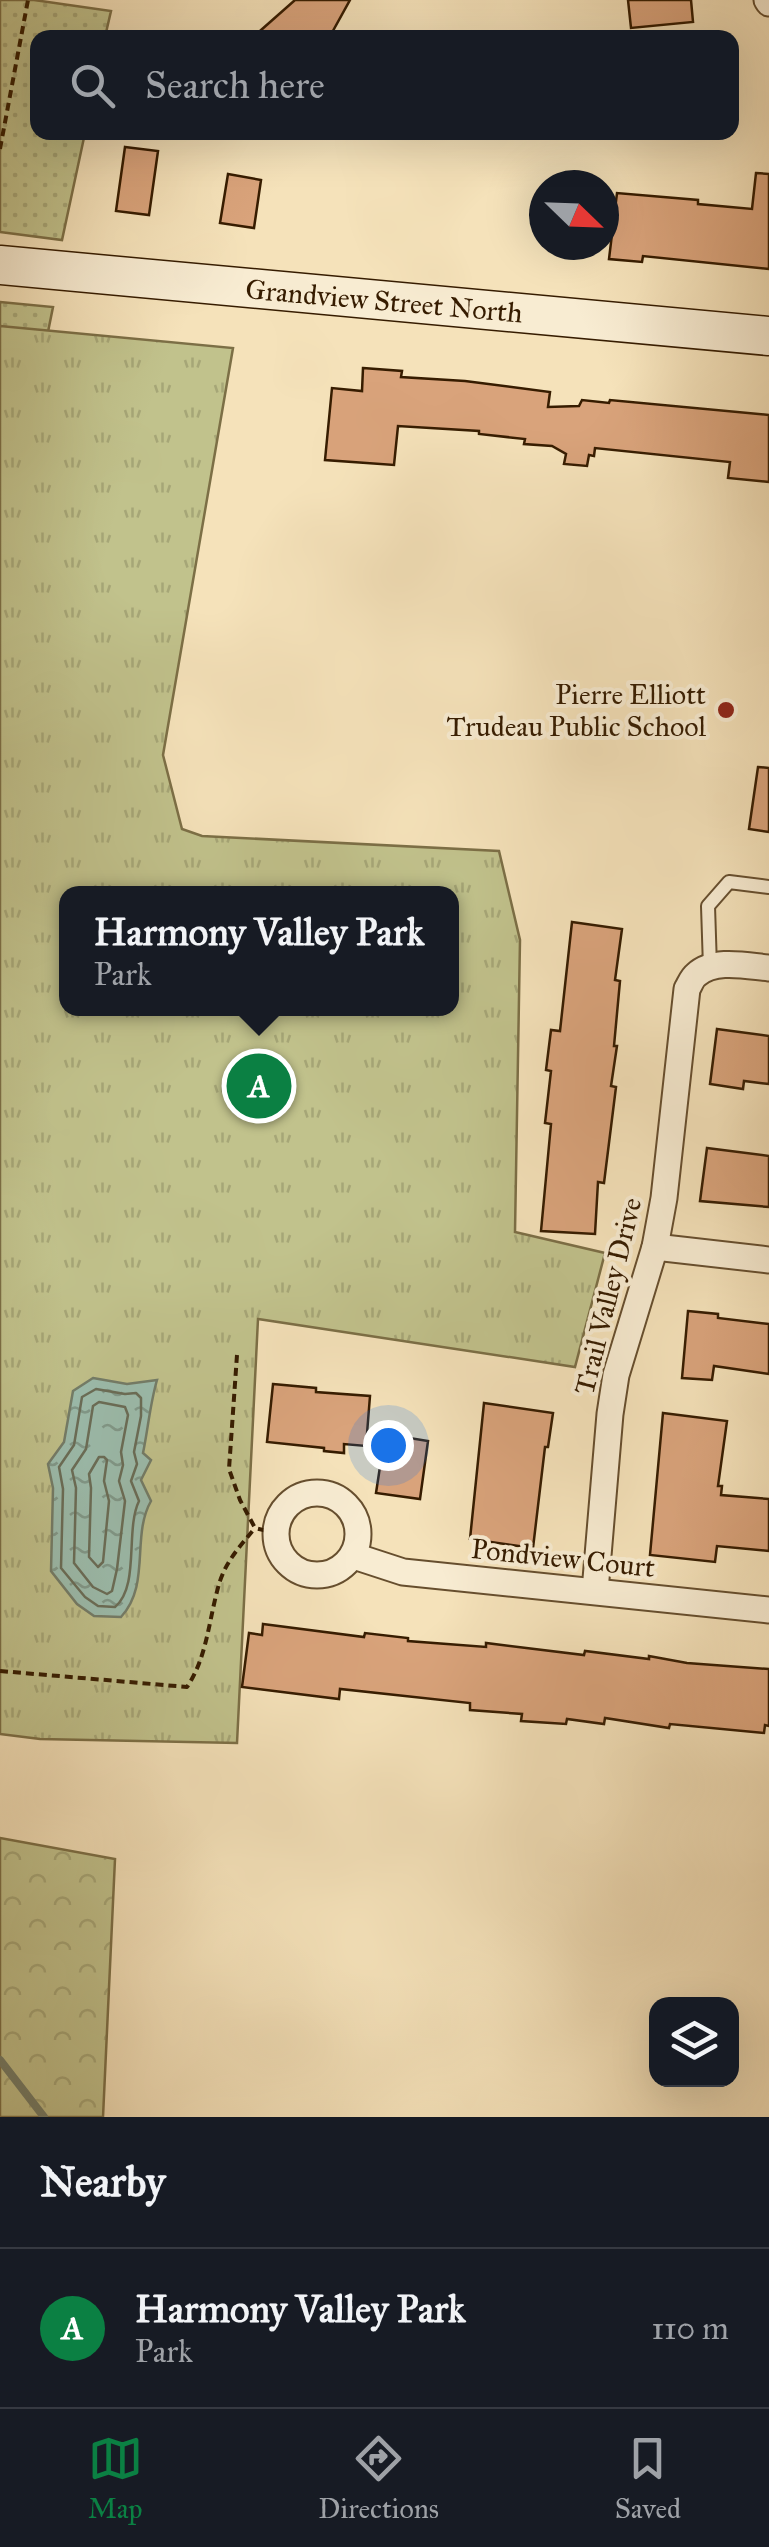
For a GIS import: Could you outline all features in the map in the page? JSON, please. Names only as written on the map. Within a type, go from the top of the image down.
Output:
[{"type":"street","name":"Grandview Street North","points":[[0,265],[769,336]]},
{"type":"street","points":[[710,967],[732,964],[769,968]]},
{"type":"street","name":"Trail Valley Drive","points":[[595,1592],[616,1375],[655,1247],[664,1198],[684,1003],[696,975],[710,967]]},
{"type":"street","points":[[655,1247],[769,1260]]},
{"type":"street","points":[[320,1492],[335,1496],[354,1512],[358,1544],[354,1556],[333,1572],[310,1575],[285,1560],[265,1530],[292,1500],[320,1492]]},
{"type":"street","name":"Pondview Court","points":[[354,1556],[403,1572],[769,1610]]},
{"type":"lane","points":[[710,967],[708,906],[730,882],[769,886]]},
{"type":"path","points":[[0,149],[28,0]]},
{"type":"path","points":[[0,1671],[187,1687],[198,1672],[228,1560],[265,1530],[240,1500],[229,1469],[237,1355]]},
{"type":"green space","points":[[0,0],[34,0],[111,11],[107,30],[30,30],[30,140],[83,140],[62,240],[0,232]]},
{"type":"green space","points":[[0,302],[53,307],[0,569]]},
{"type":"green space","points":[[0,326],[233,348],[163,755],[182,829],[202,836],[499,851],[520,940],[515,1232],[605,1253],[575,1367],[258,1319],[237,1743],[40,1739],[0,1734]]},
{"type":"green space","points":[[0,1838],[115,1859],[103,2117],[0,2117]]},
{"type":"water","points":[[93,1378],[127,1384],[157,1380],[143,1453],[151,1460],[141,1480],[151,1501],[142,1529],[136,1590],[121,1617],[94,1616],[77,1604],[51,1571],[53,1488],[48,1464],[64,1442],[73,1391]]},
{"type":"building","points":[[295,0],[350,0],[333,30],[261,30]]},
{"type":"building","points":[[628,0],[691,0],[693,22],[631,28]]},
{"type":"building","points":[[125,147],[158,151],[149,215],[116,211]]},
{"type":"building","points":[[756,173],[769,174],[769,269],[643,256],[642,262],[619,260],[619,193],[752,209]]},
{"type":"building","points":[[228,174],[261,180],[254,228],[220,223]]},
{"type":"building","points":[[363,368],[402,371],[401,377],[550,392],[548,407],[579,406],[582,400],[610,400],[769,415],[769,482],[728,478],[730,462],[595,448],[587,466],[564,464],[566,454],[552,446],[524,444],[525,439],[479,431],[398,426],[394,465],[325,460],[332,388],[362,391]]},
{"type":"building","points":[[758,767],[769,768],[769,832],[749,829]]},
{"type":"building","points":[[572,922],[622,929],[615,980],[620,981],[611,1086],[616,1087],[604,1183],[598,1182],[595,1234],[541,1231],[551,1124],[545,1123],[551,1071],[546,1070],[551,1030],[560,1031]]},
{"type":"building","points":[[717,1029],[769,1036],[769,1084],[744,1081],[743,1089],[710,1084]]},
{"type":"building","points":[[707,1148],[769,1156],[769,1207],[700,1201]]},
{"type":"building","points":[[688,1311],[769,1324],[769,1374],[714,1366],[712,1380],[682,1378]]},
{"type":"building","points":[[273,1384],[370,1396],[366,1446],[344,1444],[344,1453],[267,1442]]},
{"type":"building","points":[[484,1403],[553,1413],[533,1548],[470,1539]]},
{"type":"building","points":[[663,1413],[727,1421],[718,1486],[722,1486],[721,1495],[769,1499],[769,1551],[717,1546],[715,1562],[650,1555]]},
{"type":"building","points":[[385,1434],[428,1441],[420,1499],[376,1493]]},
{"type":"building","points":[[263,1624],[408,1641],[486,1647],[486,1643],[769,1669],[769,1726],[765,1725],[764,1733],[670,1724],[669,1728],[605,1718],[604,1724],[567,1719],[566,1724],[521,1721],[522,1714],[470,1710],[470,1703],[340,1689],[339,1699],[242,1687],[249,1633],[262,1635]]},
{"type":"waterway","points":[[0,2060],[44,2117]]},
{"type":"place","name":"Pierre Elliott Trudeau Public School","points":[[726,710]]},
{"type":"place","name":"Harmony Valley Park","points":[[259,1086]]}]
